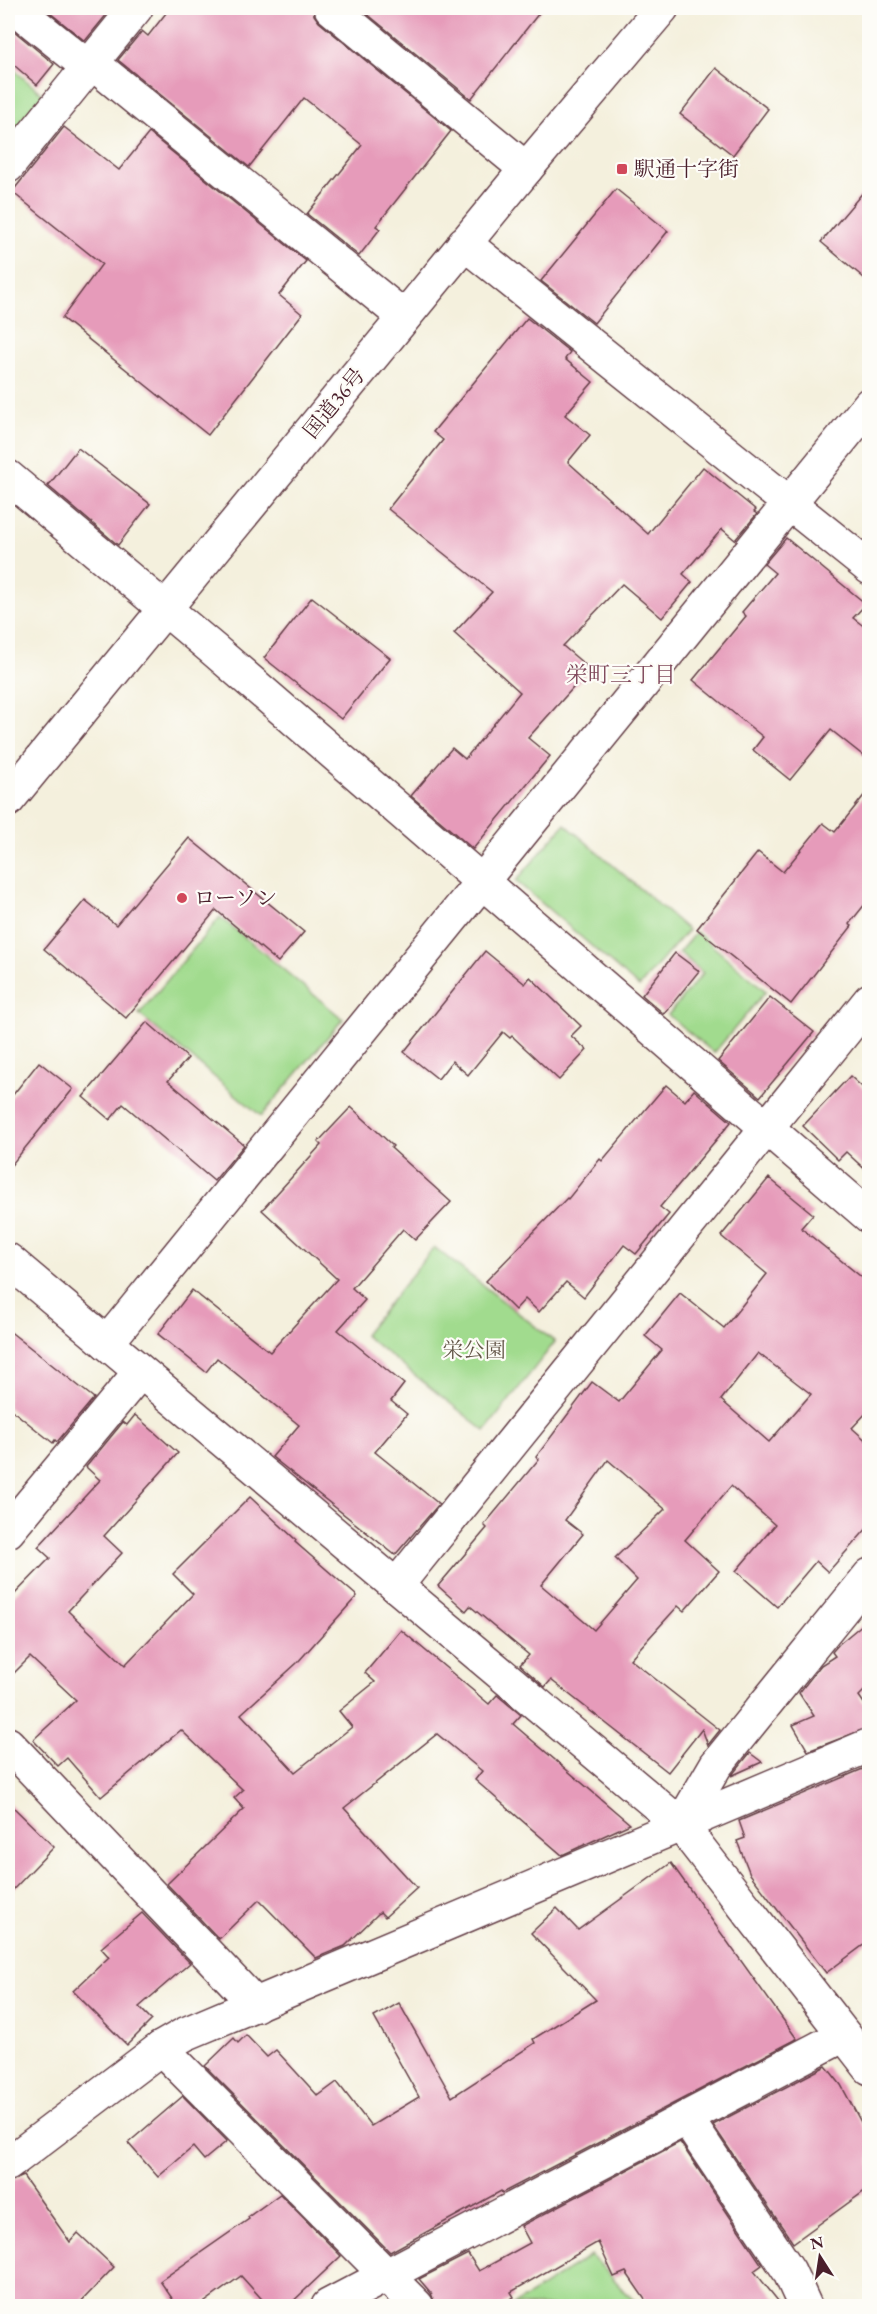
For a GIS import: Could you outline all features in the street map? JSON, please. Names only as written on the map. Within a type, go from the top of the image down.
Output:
[{"type":"main road","points":[[15,8],[90,64],[405,317]]},
{"type":"main road","points":[[8,166],[136,8]]},
{"type":"main road","points":[[331,8],[526,169]]},
{"type":"main road","name":"国道36号","points":[[8,800],[464,243],[662,8]]},
{"type":"main road","points":[[464,243],[870,568]]},
{"type":"main road","points":[[107,1343],[870,404]]},
{"type":"main road","points":[[8,477],[165,609],[870,1217]]},
{"type":"main road","points":[[396,1586],[870,1000]]},
{"type":"main road","points":[[8,1260],[681,1825],[870,2068]]},
{"type":"main road","points":[[8,1531],[140,1372]]},
{"type":"main road","points":[[681,1825],[716,1765],[870,1575]]},
{"type":"main road","points":[[8,1744],[256,2006]]},
{"type":"main road","points":[[8,2164],[161,2048],[185,2034],[256,2006],[870,1745]]},
{"type":"main road","points":[[328,2307],[844,2035]]},
{"type":"main road","points":[[161,2048],[417,2307]]},
{"type":"main road","points":[[686,2118],[789,2271],[805,2307]]},
{"type":"green space","points":[[8,65],[47,98],[8,145]]},
{"type":"green space","points":[[565,824],[688,930],[639,987],[516,881]]},
{"type":"green space","points":[[220,917],[343,1019],[261,1116],[139,1014]]},
{"type":"green space","points":[[696,932],[766,991],[714,1053],[668,1015],[703,973],[679,952]]},
{"type":"green space","name":"栄公園","points":[[434,1247],[555,1342],[485,1431],[364,1335]]},
{"type":"green space","points":[[591,2255],[639,2306],[512,2306]]},
{"type":"building","points":[[44,8],[112,8],[85,41]]},
{"type":"building","points":[[170,8],[313,8],[314,15],[319,22],[451,131],[376,226],[380,229],[359,256],[307,214],[362,145],[304,98],[249,167],[118,60],[142,31],[148,36]]},
{"type":"building","points":[[360,8],[543,8],[471,99]]},
{"type":"building","points":[[8,26],[54,64],[37,85],[8,60]]},
{"type":"building","points":[[716,68],[768,109],[733,155],[680,114]]},
{"type":"building","points":[[64,127],[119,170],[149,133],[306,261],[279,295],[302,314],[208,435],[62,318],[102,264],[12,192]]},
{"type":"building","points":[[870,184],[870,283],[821,242]]},
{"type":"building","points":[[616,189],[668,231],[594,323],[541,281]]},
{"type":"building","points":[[527,318],[570,352],[565,359],[593,382],[565,415],[590,435],[568,462],[648,534],[703,467],[756,510],[754,512],[757,514],[735,540],[722,529],[683,574],[692,582],[662,618],[622,584],[563,646],[590,669],[528,738],[550,756],[473,849],[411,796],[452,748],[465,759],[520,692],[454,633],[492,592],[388,509],[443,440],[433,432]]},
{"type":"building","points":[[78,448],[150,504],[118,545],[48,486]]},
{"type":"building","points":[[786,538],[866,604],[853,618],[870,631],[870,761],[831,730],[790,780],[753,750],[763,737],[693,680],[746,616],[742,612],[775,573],[764,564]]},
{"type":"building","points":[[312,597],[390,658],[341,719],[264,658]]},
{"type":"building","points":[[870,788],[870,898],[849,924],[852,926],[791,1004],[697,929],[758,852],[783,872],[823,823],[835,832]]},
{"type":"building","points":[[189,838],[304,932],[278,962],[216,910],[126,1018],[44,949],[85,900],[116,925]]},
{"type":"building","points":[[485,951],[525,984],[530,977],[581,1026],[571,1036],[587,1050],[559,1080],[512,1036],[510,1038],[503,1032],[468,1075],[452,1061],[438,1079],[404,1052]]},
{"type":"building","points":[[675,953],[699,971],[664,1014],[642,995]]},
{"type":"building","points":[[770,997],[814,1032],[760,1097],[718,1061]]},
{"type":"building","points":[[147,1022],[188,1058],[168,1081],[244,1145],[214,1181],[123,1104],[110,1120],[83,1097]]},
{"type":"building","points":[[39,1062],[73,1089],[8,1169],[8,1101]]},
{"type":"building","points":[[850,1076],[870,1094],[870,1174],[846,1152],[838,1160],[803,1126]]},
{"type":"building","points":[[666,1085],[685,1101],[694,1090],[731,1122],[660,1207],[669,1214],[636,1254],[624,1245],[584,1297],[566,1282],[539,1312],[525,1299],[515,1310],[486,1281],[568,1199],[600,1159],[602,1161]]},
{"type":"building","points":[[351,1107],[393,1146],[391,1148],[451,1202],[415,1240],[403,1229],[352,1288],[365,1300],[338,1330],[404,1384],[391,1401],[407,1414],[375,1452],[439,1504],[395,1555],[272,1457],[299,1425],[217,1358],[206,1372],[158,1334],[192,1290],[270,1352],[337,1279],[262,1210],[321,1145],[318,1142]]},
{"type":"building","points":[[769,1178],[813,1214],[801,1228],[870,1284],[870,1409],[852,1428],[870,1444],[870,1525],[828,1572],[816,1561],[777,1607],[736,1571],[775,1525],[731,1486],[685,1540],[719,1571],[684,1611],[678,1606],[630,1659],[720,1730],[708,1745],[702,1729],[668,1772],[551,1680],[545,1687],[520,1665],[529,1655],[470,1606],[466,1611],[438,1586],[487,1528],[484,1525],[539,1459],[536,1457],[592,1382],[619,1402],[662,1350],[645,1336],[680,1293],[724,1328],[767,1274],[721,1236]],"holes":[[[758,1353],[811,1394],[769,1442],[721,1400]],[[608,1460],[665,1509],[615,1558],[637,1580],[594,1630],[541,1585],[583,1534],[565,1520]]]},
{"type":"building","points":[[8,1330],[94,1398],[57,1442],[55,1440],[53,1443],[8,1407]]},
{"type":"building","points":[[135,1415],[178,1453],[104,1536],[122,1553],[68,1611],[125,1665],[193,1594],[173,1574],[250,1497],[296,1540],[295,1542],[357,1596],[297,1663],[241,1714],[295,1772],[352,1727],[339,1711],[375,1682],[365,1673],[401,1630],[489,1704],[497,1695],[521,1715],[513,1724],[630,1824],[562,1855],[475,1780],[482,1771],[437,1734],[344,1808],[417,1888],[385,1917],[380,1912],[345,1946],[316,1958],[259,1900],[219,1939],[167,1884],[244,1809],[234,1798],[243,1790],[181,1730],[101,1797],[67,1758],[58,1766],[33,1740],[76,1700],[30,1657],[8,1679],[8,1601],[50,1558],[38,1547],[100,1480],[86,1467],[123,1422],[127,1425]]},
{"type":"building","points":[[870,1618],[870,1697],[864,1691],[859,1696],[870,1712],[870,1727],[808,1751],[793,1725],[814,1716],[799,1693],[821,1665],[835,1656],[832,1652],[839,1644]]},
{"type":"building","points":[[750,1753],[762,1762],[731,1776]]},
{"type":"building","points":[[870,1766],[870,1940],[826,1973],[750,1874],[737,1841],[745,1838],[739,1821]]},
{"type":"building","points":[[8,1802],[54,1847],[8,1895]]},
{"type":"building","points":[[671,1863],[797,2039],[502,2193],[501,2191],[390,2252],[205,2066],[234,2038],[238,2043],[246,2035],[267,2057],[276,2050],[318,2096],[337,2082],[371,2126],[419,2097],[374,2017],[399,2003],[452,2097],[535,2043],[533,2039],[596,2000],[531,1933],[557,1908],[578,1930]]},
{"type":"building","points":[[142,1913],[190,1963],[139,2007],[152,2020],[127,2045],[73,1991],[109,1957],[101,1948]]},
{"type":"building","points":[[826,2066],[841,2085],[870,2139],[870,2187],[793,2243],[713,2125]]},
{"type":"building","points":[[183,2096],[227,2141],[204,2160],[193,2147],[158,2177],[128,2143]]},
{"type":"building","points":[[680,2142],[762,2265],[754,2271],[783,2307],[650,2307],[626,2272],[614,2277],[598,2242],[511,2292],[514,2297],[498,2307],[436,2307],[431,2293],[419,2279],[468,2254],[479,2271],[530,2243],[521,2226]]},
{"type":"building","points":[[23,2176],[70,2242],[78,2233],[114,2267],[76,2307],[8,2307],[8,2182]]},
{"type":"building","points":[[280,2194],[341,2256],[287,2307],[269,2307],[241,2276],[198,2307],[178,2307],[160,2281],[249,2219],[248,2217]]},
{"type":"place","name":"駅通十字街","points":[[622,169]]},
{"type":"place","name":"ローソン","points":[[182,898]]},
{"type":"district","name":"栄町三丁目","points":[[621,674]]}]
